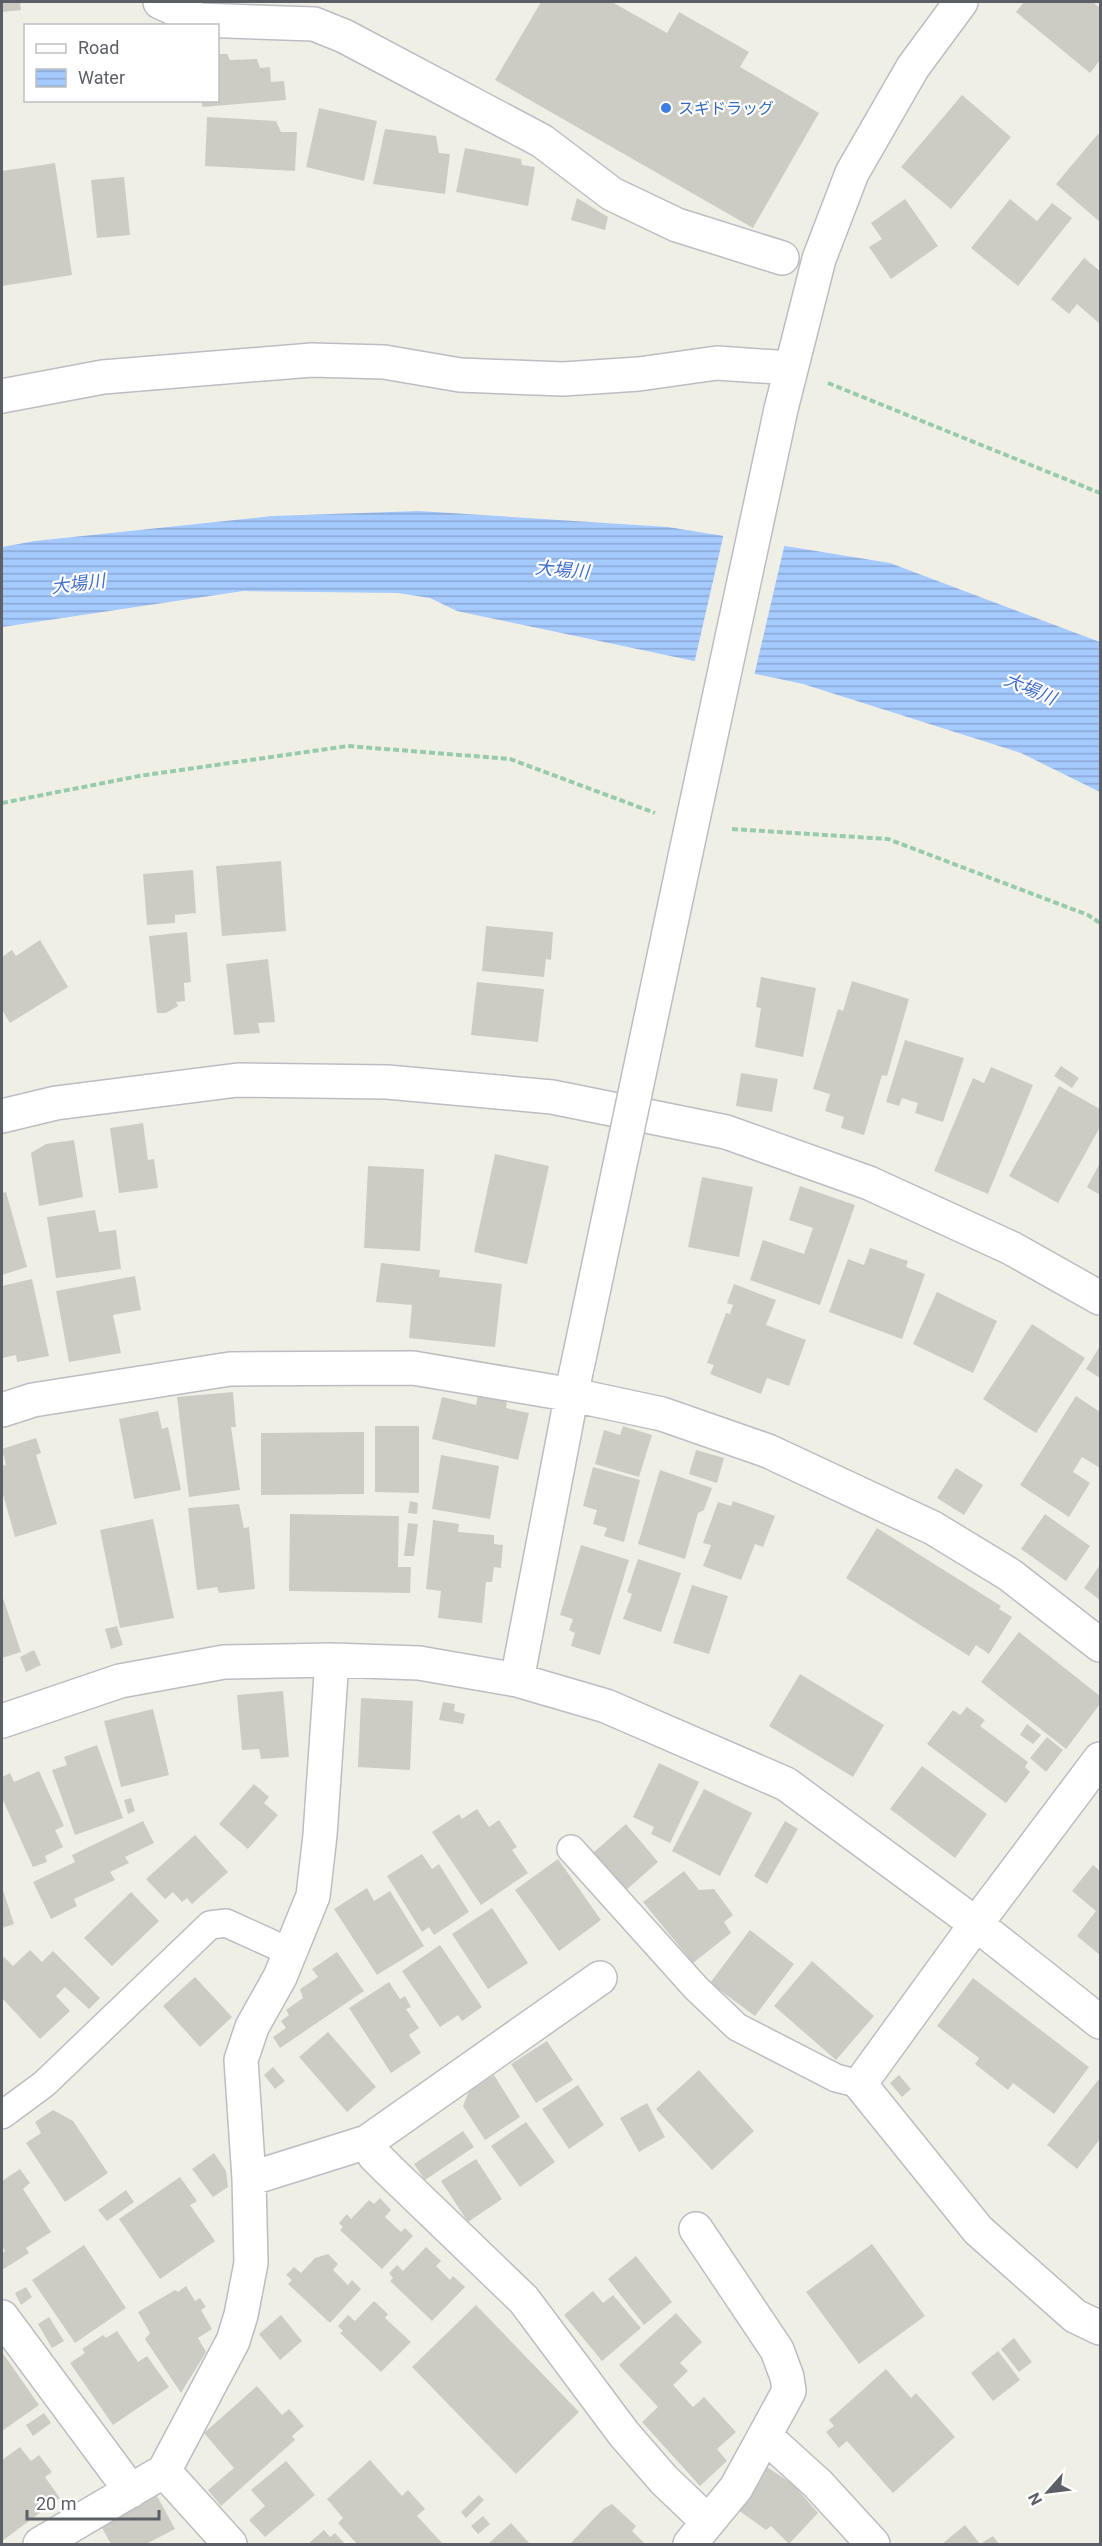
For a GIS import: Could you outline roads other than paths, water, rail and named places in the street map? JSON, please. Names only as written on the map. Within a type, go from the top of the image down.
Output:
[{"type":"street","points":[[160,2],[199,20],[314,24],[364,47],[542,141],[612,194],[677,225],[782,258]]},
{"type":"street","points":[[517,1680],[575,1381],[691,826],[781,409],[819,259],[852,173],[914,67],[961,2]]},
{"type":"street","points":[[2,396],[103,377],[312,360],[384,362],[460,375],[563,379],[639,374],[717,363],[791,368]]},
{"type":"street","points":[[2,1116],[56,1103],[238,1080],[387,1082],[552,1097],[726,1132],[869,1183],[1011,1248],[1101,1298]]},
{"type":"street","points":[[2,1410],[33,1400],[230,1369],[413,1368],[575,1381],[768,1451],[933,1528],[1010,1575],[1101,1645]]},
{"type":"street","points":[[40,2544],[164,2471],[233,2341],[242,2315],[251,2263],[249,2179],[241,2060],[252,2027],[280,1977],[313,1896],[320,1835],[333,1660]]},
{"type":"street","points":[[2,1721],[120,1681],[212,1664],[333,1660],[419,1663],[517,1680],[606,1706],[786,1784],[976,1924],[1101,2022]]},
{"type":"street","points":[[1101,1759],[976,1924],[860,2084],[978,2230],[1075,2316],[1101,2328]]},
{"type":"street","points":[[249,2179],[367,2142],[600,1978]]},
{"type":"street","points":[[367,2142],[374,2155],[524,2300],[624,2434],[664,2480],[699,2533],[736,2488],[789,2391],[787,2377],[777,2350],[696,2229]]},
{"type":"street","points":[[2,2317],[130,2491]]},
{"type":"street","points":[[765,2436],[818,2484],[873,2544]]},
{"type":"street","points":[[164,2471],[230,2544]]},
{"type":"lane","points":[[571,1849],[696,1988],[737,2027],[836,2078],[860,2084]]},
{"type":"lane","points":[[2,2115],[44,2084],[210,1925],[226,1923],[290,1952]]},
{"type":"water","name":"大場川","points":[[419,511],[668,527],[890,563],[1100,642],[1100,792],[1021,753],[803,684],[457,611],[430,598],[398,593],[243,591],[2,627],[2,547],[35,541],[273,516]]},
{"type":"place","name":"スギドラッグ","points":[[666,108]]}]
